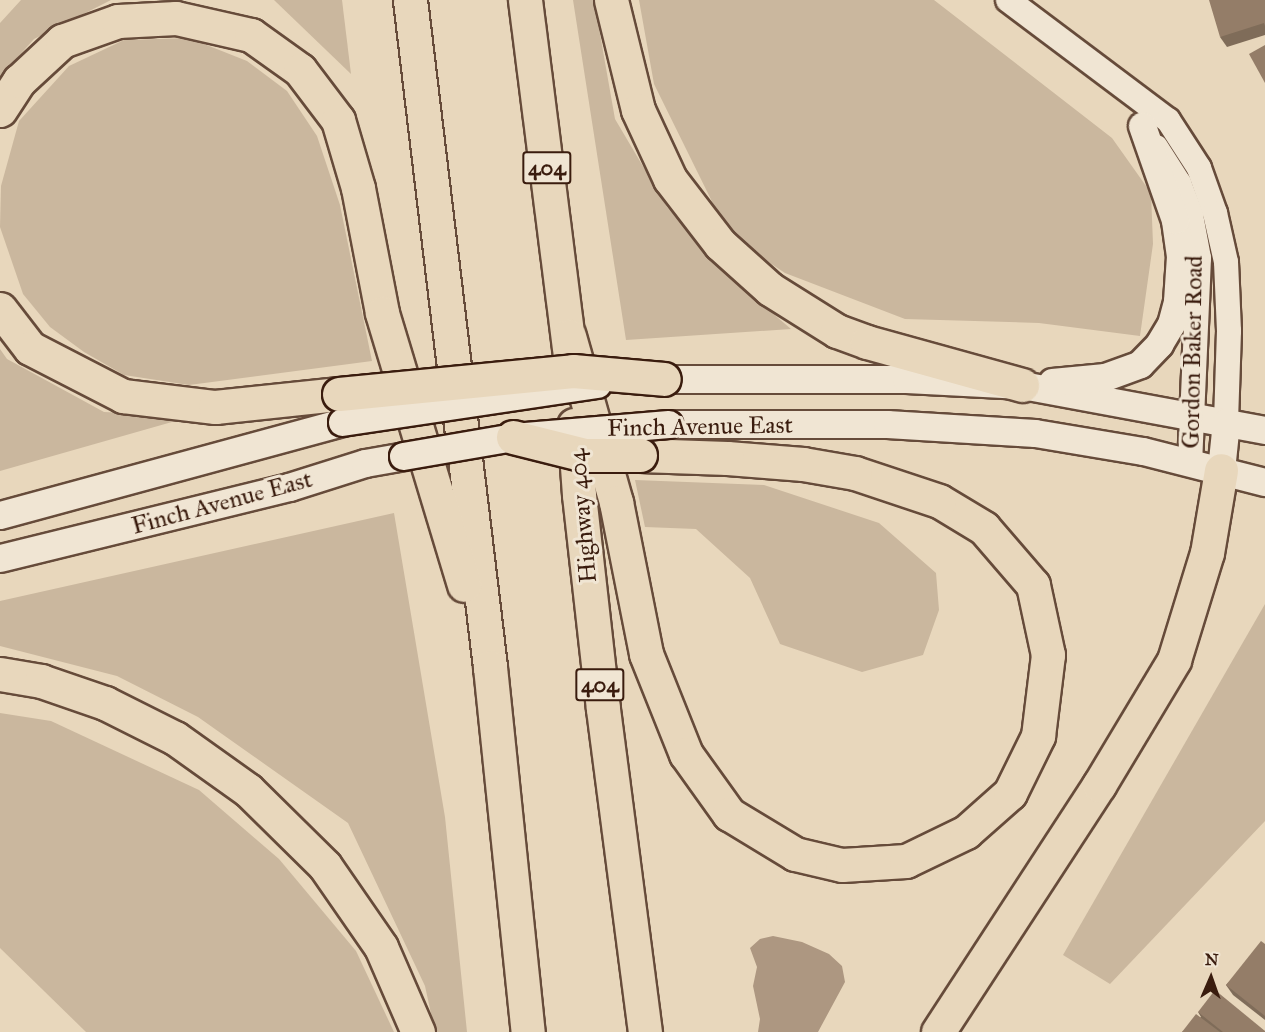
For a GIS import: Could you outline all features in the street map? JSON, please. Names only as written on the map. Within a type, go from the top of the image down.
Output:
[{"type":"highway","points":[[410,0],[490,668],[528,1032]]},
{"type":"highway","name":"Highway 404","points":[[525,0],[569,336],[579,495],[645,1032]]},
{"type":"highway","points":[[611,0],[638,110],[670,178],[720,244],[770,289],[837,330],[867,342],[1022,386]]},
{"type":"highway","points":[[0,110],[19,81],[62,41],[118,21],[176,18],[250,35],[300,70],[338,120],[358,188],[382,313],[490,668]]},
{"type":"highway","points":[[0,309],[30,348],[123,396],[215,407],[340,408],[573,371],[664,379]]},
{"type":"highway","points":[[513,437],[585,455],[640,455],[727,458],[803,464],[855,473],[939,501],[984,528],[1033,585],[1048,654],[1038,736],[1010,793],[966,832],[906,861],[842,865],[795,854],[729,814],[686,754],[646,654],[616,502],[569,336]]},
{"type":"highway","points":[[938,1032],[1099,785],[1174,660],[1207,553],[1206,467]]},
{"type":"highway","points":[[0,674],[41,681],[105,703],[175,738],[248,790],[325,866],[381,947],[418,1032]]},
{"type":"main road","points":[[1022,386],[1105,377],[1140,364],[1159,344],[1171,324],[1177,301],[1180,256],[1175,220],[1142,126]]},
{"type":"main road","name":"Finch Avenue East","points":[[664,379],[906,379],[1022,386],[1265,430]]},
{"type":"main road","name":"Finch Avenue East","points":[[0,515],[340,408]]},
{"type":"main road","points":[[1206,467],[1226,422]]},
{"type":"main road","name":"Finch Avenue East","points":[[0,558],[289,487],[365,463],[513,437],[668,424],[958,427],[1046,435],[1143,451],[1265,482]]},
{"type":"street","name":"Gordon Baker Road","points":[[1008,0],[1168,120],[1199,168],[1215,213],[1226,262],[1229,331],[1226,422]]},
{"type":"street","name":"Gordon Baker Road","points":[[1116,81],[1179,183],[1191,215],[1199,258],[1192,416],[1206,467]]},
{"type":"shaded area","points":[[21,0],[111,0],[34,39],[0,77],[0,23]]},
{"type":"shaded area","points":[[274,0],[342,0],[351,74]]},
{"type":"shaded area","points":[[573,0],[594,0],[615,119],[667,207],[723,271],[791,329],[626,340]]},
{"type":"shaded area","points":[[639,0],[934,0],[1112,138],[1151,193],[1153,244],[1140,336],[1039,323],[905,319],[785,273],[729,236],[654,84]]},
{"type":"shaded area","points":[[189,38],[247,61],[287,91],[317,136],[340,205],[372,361],[189,385],[124,375],[84,352],[50,327],[23,294],[0,227],[1,186],[19,121],[69,66],[124,40]]},
{"type":"shaded area","points":[[0,349],[7,359],[104,412],[193,416],[0,471]]},
{"type":"shaded area","points":[[635,480],[764,485],[879,523],[936,573],[939,610],[923,655],[862,672],[780,644],[750,578],[696,529],[645,527]]},
{"type":"shaded area","points":[[394,513],[445,817],[467,1032],[435,1032],[425,986],[348,823],[198,717],[117,676],[0,646],[0,601]]},
{"type":"shaded area","points":[[1265,604],[1265,821],[1110,984],[1063,955]]},
{"type":"shaded area","points":[[0,713],[51,721],[199,790],[279,859],[356,951],[394,1032],[86,1032],[0,948]]},
{"type":"shaded area","points":[[773,936],[802,942],[829,954],[842,966],[845,982],[818,1032],[758,1032],[760,1019],[753,986],[757,967],[750,948],[760,939]]},
{"type":"building","points":[[1209,0],[1265,0],[1265,26],[1264,23],[1220,37]]},
{"type":"building","points":[[1265,45],[1265,83],[1249,54]]},
{"type":"building","points":[[1261,941],[1265,944],[1265,1016],[1226,985]]},
{"type":"building","points":[[1215,990],[1265,1032],[1223,1032],[1198,1012]]},
{"type":"building","points":[[1196,1014],[1220,1032],[1182,1032]]}]
